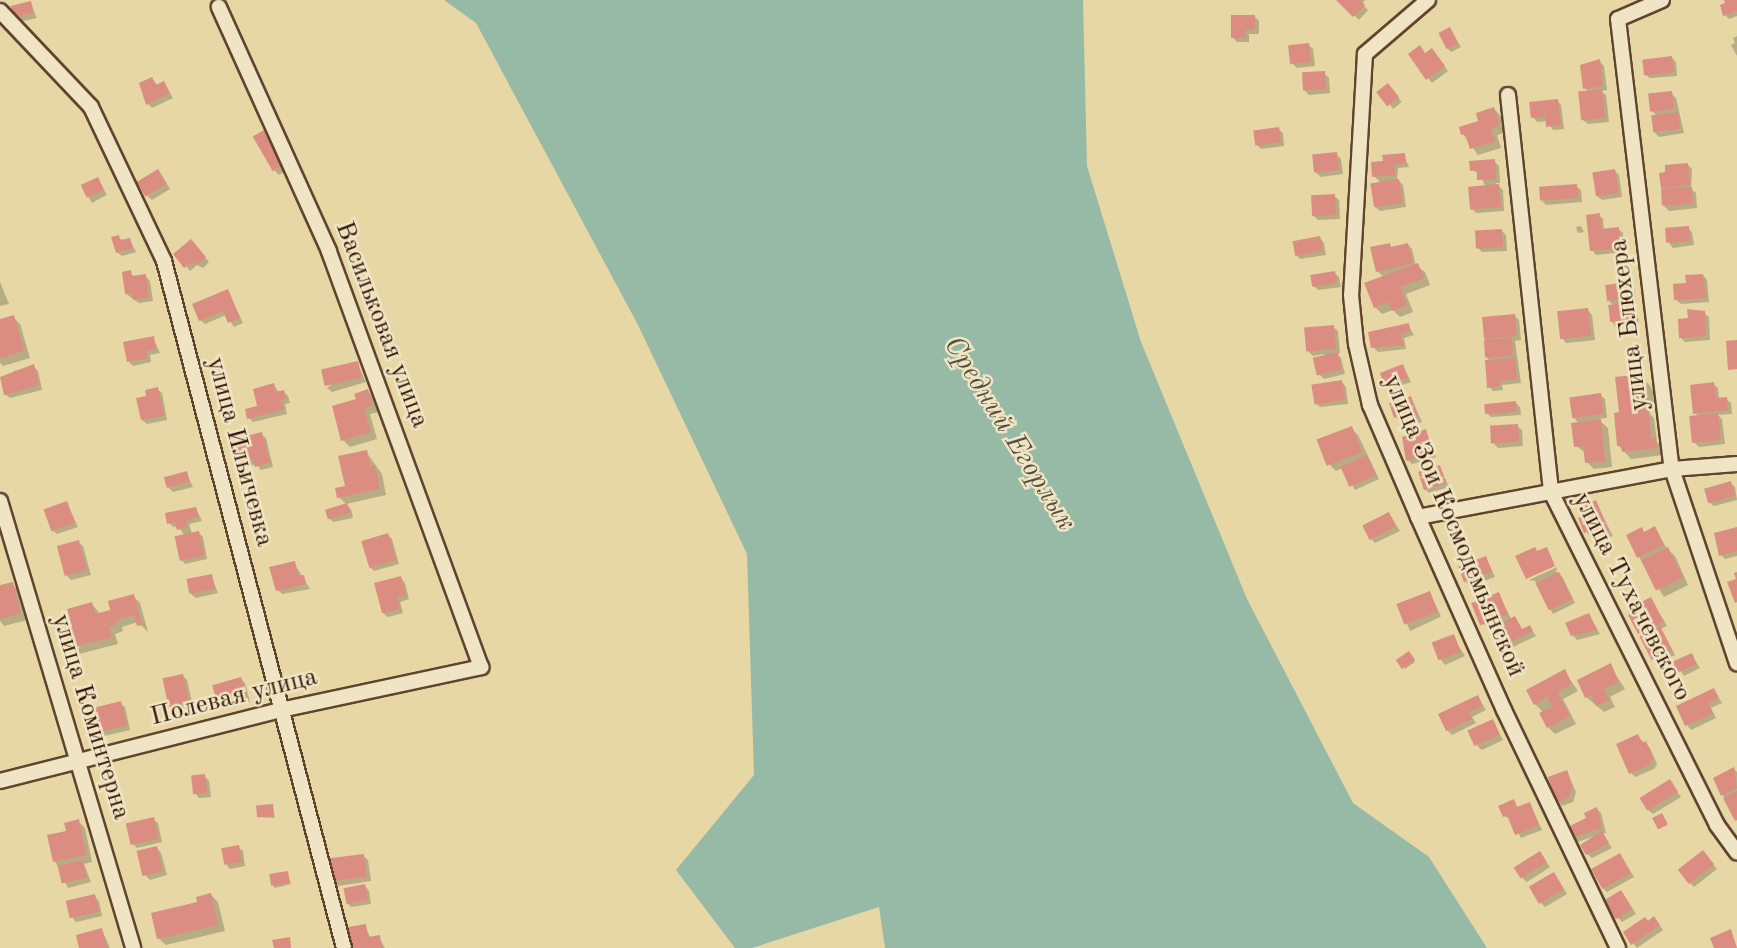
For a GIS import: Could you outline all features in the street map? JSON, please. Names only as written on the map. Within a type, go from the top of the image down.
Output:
[{"type":"street","name":"улица Зои Космодемьянской","points":[[1428,0],[1365,54],[1351,295],[1356,344],[1370,405],[1418,517],[1504,710],[1618,948]]},
{"type":"street","name":"улица Блюхера","points":[[1662,0],[1618,19],[1672,469],[1737,663]]},
{"type":"street","name":"Васильковая улица","points":[[219,7],[328,251],[481,667]]},
{"type":"street","name":"улица Ильичевка","points":[[0,11],[91,107],[164,261],[344,948]]},
{"type":"street","name":"улица Тухачевского","points":[[1508,95],[1551,492],[1717,825],[1737,853]]},
{"type":"street","points":[[1418,517],[1672,469],[1737,464]]},
{"type":"street","name":"улица Коминтерна","points":[[0,501],[134,948]]},
{"type":"street","name":"Полевая улица","points":[[0,781],[281,710],[481,667]]},
{"type":"water","name":"Средний Егорлык","points":[[444,0],[1083,0],[1087,166],[1141,342],[1247,599],[1353,803],[1429,857],[1487,948],[885,948],[879,907],[752,948],[735,948],[676,870],[754,775],[747,554],[637,323],[476,23]]},
{"type":"building","points":[[1336,0],[1360,0],[1365,5],[1353,17]]},
{"type":"building","points":[[1724,0],[1737,0],[1737,11],[1723,16],[1720,5],[1725,3]]},
{"type":"building","points":[[31,1],[34,13],[14,18],[11,6]]},
{"type":"building","points":[[1231,15],[1255,15],[1255,30],[1246,30],[1246,38],[1231,38]]},
{"type":"building","points":[[1450,27],[1458,43],[1447,49],[1438,33]]},
{"type":"building","points":[[1309,43],[1311,62],[1290,64],[1288,45]]},
{"type":"building","points":[[1420,45],[1425,53],[1432,48],[1445,66],[1426,80],[1408,54]]},
{"type":"building","points":[[1672,56],[1674,72],[1644,76],[1642,60]]},
{"type":"building","points":[[1600,59],[1603,86],[1583,89],[1580,65]]},
{"type":"building","points":[[1325,71],[1326,89],[1303,90],[1302,72]]},
{"type":"building","points":[[152,77],[156,85],[164,81],[170,93],[146,105],[139,83]]},
{"type":"building","points":[[1388,83],[1399,97],[1387,106],[1376,92]]},
{"type":"building","points":[[1602,89],[1605,118],[1581,120],[1578,92]]},
{"type":"building","points":[[1672,91],[1674,109],[1650,111],[1648,94]]},
{"type":"building","points":[[1558,99],[1561,125],[1546,127],[1545,116],[1531,118],[1529,102]]},
{"type":"building","points":[[1494,107],[1500,125],[1491,128],[1495,141],[1470,149],[1465,134],[1461,135],[1459,127],[1478,121],[1476,113]]},
{"type":"building","points":[[1678,112],[1680,129],[1653,132],[1651,115]]},
{"type":"building","points":[[1279,127],[1281,142],[1255,145],[1253,131]]},
{"type":"building","points":[[264,130],[284,165],[273,171],[253,136]]},
{"type":"building","points":[[1337,152],[1339,170],[1314,173],[1312,155]]},
{"type":"building","points":[[1405,153],[1406,163],[1394,165],[1395,175],[1372,177],[1371,162],[1383,161],[1382,155]]},
{"type":"building","points":[[1495,159],[1496,179],[1477,180],[1477,170],[1470,171],[1469,161]]},
{"type":"building","points":[[1688,163],[1690,185],[1661,188],[1659,173],[1665,172],[1665,165]]},
{"type":"building","points":[[158,169],[167,184],[145,196],[137,182]]},
{"type":"building","points":[[1615,169],[1619,193],[1596,196],[1592,173]]},
{"type":"building","points":[[98,177],[104,190],[87,198],[81,185]]},
{"type":"building","points":[[1399,179],[1403,203],[1374,207],[1370,184]]},
{"type":"building","points":[[1499,184],[1501,207],[1470,210],[1468,187]]},
{"type":"building","points":[[1577,184],[1578,198],[1540,201],[1539,187]]},
{"type":"building","points":[[1692,187],[1693,204],[1662,206],[1661,189]]},
{"type":"building","points":[[1335,194],[1336,215],[1312,216],[1311,195]]},
{"type":"building","points":[[1600,213],[1601,229],[1619,227],[1621,248],[1590,251],[1586,215]]},
{"type":"building","points":[[1689,226],[1690,241],[1666,243],[1665,228]]},
{"type":"building","points":[[1502,229],[1503,247],[1476,248],[1475,230]]},
{"type":"building","points":[[119,235],[120,240],[130,238],[133,248],[116,253],[111,237]]},
{"type":"building","points":[[1320,236],[1323,251],[1295,256],[1293,241]]},
{"type":"building","points":[[191,239],[206,257],[197,265],[192,262],[184,268],[173,254]]},
{"type":"building","points":[[1390,243],[1391,247],[1408,243],[1413,263],[1376,272],[1370,247]]},
{"type":"building","points":[[1418,263],[1424,278],[1400,287],[1407,305],[1392,311],[1388,302],[1374,308],[1364,283]]},
{"type":"building","points":[[131,270],[132,276],[146,274],[149,297],[133,300],[132,293],[125,294],[122,272]]},
{"type":"building","points":[[1335,271],[1337,283],[1312,287],[1310,275]]},
{"type":"building","points":[[1703,274],[1706,298],[1674,300],[1673,284],[1686,283],[1685,275]]},
{"type":"building","points":[[1630,282],[1632,298],[1607,301],[1605,285]]},
{"type":"building","points":[[228,289],[240,318],[228,323],[223,311],[199,321],[192,304]]},
{"type":"building","points":[[1633,302],[1635,319],[1610,322],[1608,305]]},
{"type":"building","points":[[1588,308],[1591,336],[1560,339],[1557,311]]},
{"type":"building","points":[[1687,309],[1705,311],[1706,336],[1679,338],[1678,319],[1688,318]]},
{"type":"building","points":[[1515,314],[1517,336],[1484,339],[1482,317]]},
{"type":"building","points":[[14,315],[24,351],[0,358],[0,319]]},
{"type":"building","points":[[1409,323],[1410,331],[1400,334],[1403,345],[1371,348],[1368,332]]},
{"type":"building","points":[[1334,325],[1336,349],[1306,352],[1304,328]]},
{"type":"building","points":[[154,336],[156,349],[146,351],[148,358],[127,362],[123,342]]},
{"type":"building","points":[[1512,338],[1513,356],[1485,357],[1484,339]]},
{"type":"building","points":[[1737,340],[1737,369],[1728,370],[1726,341]]},
{"type":"building","points":[[1338,352],[1342,370],[1317,375],[1313,358]]},
{"type":"building","points":[[1515,358],[1517,379],[1499,381],[1499,386],[1487,388],[1485,360]]},
{"type":"building","points":[[358,361],[362,378],[325,386],[321,370]]},
{"type":"building","points":[[34,364],[39,385],[4,395],[0,377]]},
{"type":"building","points":[[1403,364],[1408,377],[1385,386],[1380,373]]},
{"type":"building","points":[[1642,374],[1648,395],[1643,396],[1644,409],[1648,409],[1651,438],[1656,438],[1657,448],[1622,452],[1621,446],[1617,446],[1614,413],[1619,412],[1615,377]]},
{"type":"building","points":[[1342,380],[1345,400],[1315,405],[1311,385]]},
{"type":"building","points":[[1714,382],[1716,398],[1727,397],[1728,410],[1693,414],[1690,385]]},
{"type":"building","points":[[274,383],[276,392],[284,390],[286,398],[281,400],[284,409],[247,419],[245,409],[257,406],[253,389]]},
{"type":"building","points":[[158,387],[164,416],[141,420],[136,398],[146,396],[145,390]]},
{"type":"building","points":[[368,389],[373,405],[364,408],[371,432],[341,441],[332,406],[356,399],[354,394]]},
{"type":"building","points":[[1601,393],[1604,414],[1572,418],[1569,397]]},
{"type":"building","points":[[1411,396],[1418,418],[1405,422],[1402,415],[1394,418],[1389,403]]},
{"type":"building","points":[[1516,401],[1517,411],[1485,414],[1484,404]]},
{"type":"building","points":[[1718,413],[1721,440],[1692,443],[1689,416]]},
{"type":"building","points":[[1601,419],[1605,461],[1585,463],[1583,446],[1574,447],[1571,423]]},
{"type":"building","points":[[1518,424],[1519,442],[1491,443],[1490,425]]},
{"type":"building","points":[[1352,426],[1362,452],[1327,466],[1317,440]]},
{"type":"building","points":[[1426,429],[1433,452],[1406,461],[1402,437]]},
{"type":"building","points":[[262,432],[270,462],[255,467],[253,460],[241,463],[234,439]]},
{"type":"building","points":[[367,450],[371,466],[375,465],[380,489],[337,498],[335,488],[345,486],[338,456]]},
{"type":"building","points":[[1367,455],[1376,475],[1349,487],[1341,467]]},
{"type":"building","points":[[1440,465],[1446,483],[1424,490],[1418,472]]},
{"type":"building","points":[[187,471],[190,482],[167,488],[164,477]]},
{"type":"building","points":[[1731,481],[1735,495],[1708,503],[1704,489]]},
{"type":"building","points":[[1596,500],[1609,531],[1595,538],[1592,529],[1584,533],[1578,518],[1583,516],[1579,508]]},
{"type":"building","points":[[67,501],[75,523],[51,531],[44,510]]},
{"type":"building","points":[[347,503],[350,513],[328,519],[325,510]]},
{"type":"building","points":[[196,507],[199,517],[186,520],[187,527],[177,530],[175,522],[167,524],[165,513]]},
{"type":"building","points":[[1389,512],[1396,526],[1370,540],[1362,526]]},
{"type":"building","points":[[1655,526],[1664,545],[1637,558],[1626,535],[1642,527],[1644,532]]},
{"type":"building","points":[[1737,527],[1737,551],[1719,556],[1714,533]]},
{"type":"building","points":[[199,531],[204,555],[180,561],[175,536]]},
{"type":"building","points":[[388,533],[396,560],[369,568],[361,541]]},
{"type":"building","points":[[79,540],[87,570],[65,576],[57,546]]},
{"type":"building","points":[[1535,547],[1537,551],[1547,547],[1555,566],[1526,579],[1515,556]]},
{"type":"building","points":[[1668,547],[1683,578],[1656,591],[1641,560]]},
{"type":"building","points":[[1486,556],[1492,572],[1464,583],[1458,567]]},
{"type":"building","points":[[295,561],[298,576],[304,575],[306,584],[276,591],[269,567]]},
{"type":"building","points":[[1559,572],[1572,599],[1549,610],[1536,583]]},
{"type":"building","points":[[1737,572],[1735,603],[1727,582],[1736,579],[1734,573]]},
{"type":"building","points":[[212,574],[215,589],[189,594],[186,579]]},
{"type":"building","points":[[401,576],[406,595],[397,597],[400,609],[382,613],[374,583]]},
{"type":"building","points":[[13,582],[21,613],[0,619],[0,585]]},
{"type":"building","points":[[1430,591],[1438,612],[1404,624],[1396,604]]},
{"type":"building","points":[[1499,592],[1508,614],[1480,625],[1471,603]]},
{"type":"building","points":[[134,594],[142,625],[137,626],[134,615],[116,620],[117,624],[109,627],[112,637],[70,648],[65,628],[72,626],[67,609],[92,602],[95,614],[110,610],[108,601]]},
{"type":"building","points":[[1651,597],[1664,622],[1638,634],[1628,615],[1638,610],[1635,605]]},
{"type":"building","points":[[1589,613],[1597,630],[1571,636],[1565,623]]},
{"type":"building","points":[[1515,616],[1522,629],[1530,625],[1533,631],[1507,644],[1498,625]]},
{"type":"building","points":[[1660,626],[1672,650],[1652,660],[1640,636]]},
{"type":"building","points":[[1454,634],[1461,652],[1438,660],[1432,643]]},
{"type":"building","points":[[1409,651],[1415,660],[1402,669],[1396,660]]},
{"type":"building","points":[[1692,653],[1697,664],[1678,673],[1673,662]]},
{"type":"building","points":[[1611,663],[1619,682],[1604,689],[1609,700],[1596,706],[1591,695],[1585,698],[1577,680]]},
{"type":"building","points":[[1565,669],[1572,684],[1557,692],[1570,716],[1547,728],[1539,713],[1552,707],[1547,697],[1534,705],[1526,690]]},
{"type":"building","points":[[183,674],[189,702],[168,707],[162,678]]},
{"type":"building","points":[[241,677],[247,698],[218,706],[212,685]]},
{"type":"building","points":[[1714,688],[1719,698],[1708,703],[1713,714],[1685,726],[1676,706]]},
{"type":"building","points":[[1478,695],[1483,706],[1469,712],[1472,719],[1446,731],[1438,714]]},
{"type":"building","points":[[121,701],[127,725],[98,733],[92,708]]},
{"type":"building","points":[[1493,719],[1500,735],[1474,746],[1467,730]]},
{"type":"building","points":[[1638,734],[1642,743],[1646,741],[1653,758],[1649,765],[1629,774],[1616,744]]},
{"type":"building","points":[[1734,767],[1737,788],[1721,796],[1713,778]]},
{"type":"building","points":[[1567,770],[1573,787],[1568,798],[1556,802],[1548,777]]},
{"type":"building","points":[[205,774],[207,793],[193,794],[191,775]]},
{"type":"building","points":[[1670,779],[1678,792],[1647,811],[1639,798]]},
{"type":"building","points":[[1737,791],[1737,820],[1735,821],[1723,798]]},
{"type":"building","points":[[1514,799],[1517,807],[1530,802],[1539,825],[1515,835],[1507,815],[1503,817],[1498,806]]},
{"type":"building","points":[[273,804],[274,816],[257,817],[256,805]]},
{"type":"building","points":[[1597,807],[1602,828],[1571,838],[1566,828],[1586,818],[1584,813]]},
{"type":"building","points":[[1662,813],[1668,825],[1658,830],[1652,818]]},
{"type":"building","points":[[154,817],[159,838],[131,845],[126,824]]},
{"type":"building","points":[[79,819],[86,855],[53,862],[47,835],[66,831],[64,823]]},
{"type":"building","points":[[1602,831],[1609,843],[1586,855],[1580,845]]},
{"type":"building","points":[[239,845],[242,862],[224,865],[221,848]]},
{"type":"building","points":[[157,846],[163,871],[142,876],[137,851]]},
{"type":"building","points":[[1703,850],[1714,864],[1689,884],[1678,870]]},
{"type":"building","points":[[1540,851],[1547,862],[1521,878],[1514,867]]},
{"type":"building","points":[[1620,853],[1631,873],[1602,889],[1591,869]]},
{"type":"building","points":[[364,854],[367,877],[332,881],[329,858]]},
{"type":"building","points":[[83,860],[87,878],[62,883],[58,866]]},
{"type":"building","points":[[288,871],[290,883],[271,886],[269,874]]},
{"type":"building","points":[[1554,872],[1564,889],[1539,904],[1529,886]]},
{"type":"building","points":[[365,884],[368,900],[346,904],[343,888]]},
{"type":"building","points":[[1621,890],[1633,909],[1616,919],[1604,901]]},
{"type":"building","points":[[211,893],[218,925],[157,939],[151,913],[197,902],[196,897]]},
{"type":"building","points":[[95,894],[99,912],[70,918],[66,901]]},
{"type":"building","points":[[1654,916],[1660,925],[1631,945],[1623,932],[1645,917],[1648,921]]},
{"type":"building","points":[[366,924],[368,937],[380,935],[382,948],[347,948],[345,940],[350,939],[348,927]]},
{"type":"building","points":[[102,928],[107,948],[79,948],[76,935]]},
{"type":"building","points":[[1731,929],[1737,948],[1714,948],[1710,938]]},
{"type":"building","points":[[290,937],[291,948],[274,948],[272,940]]}]
